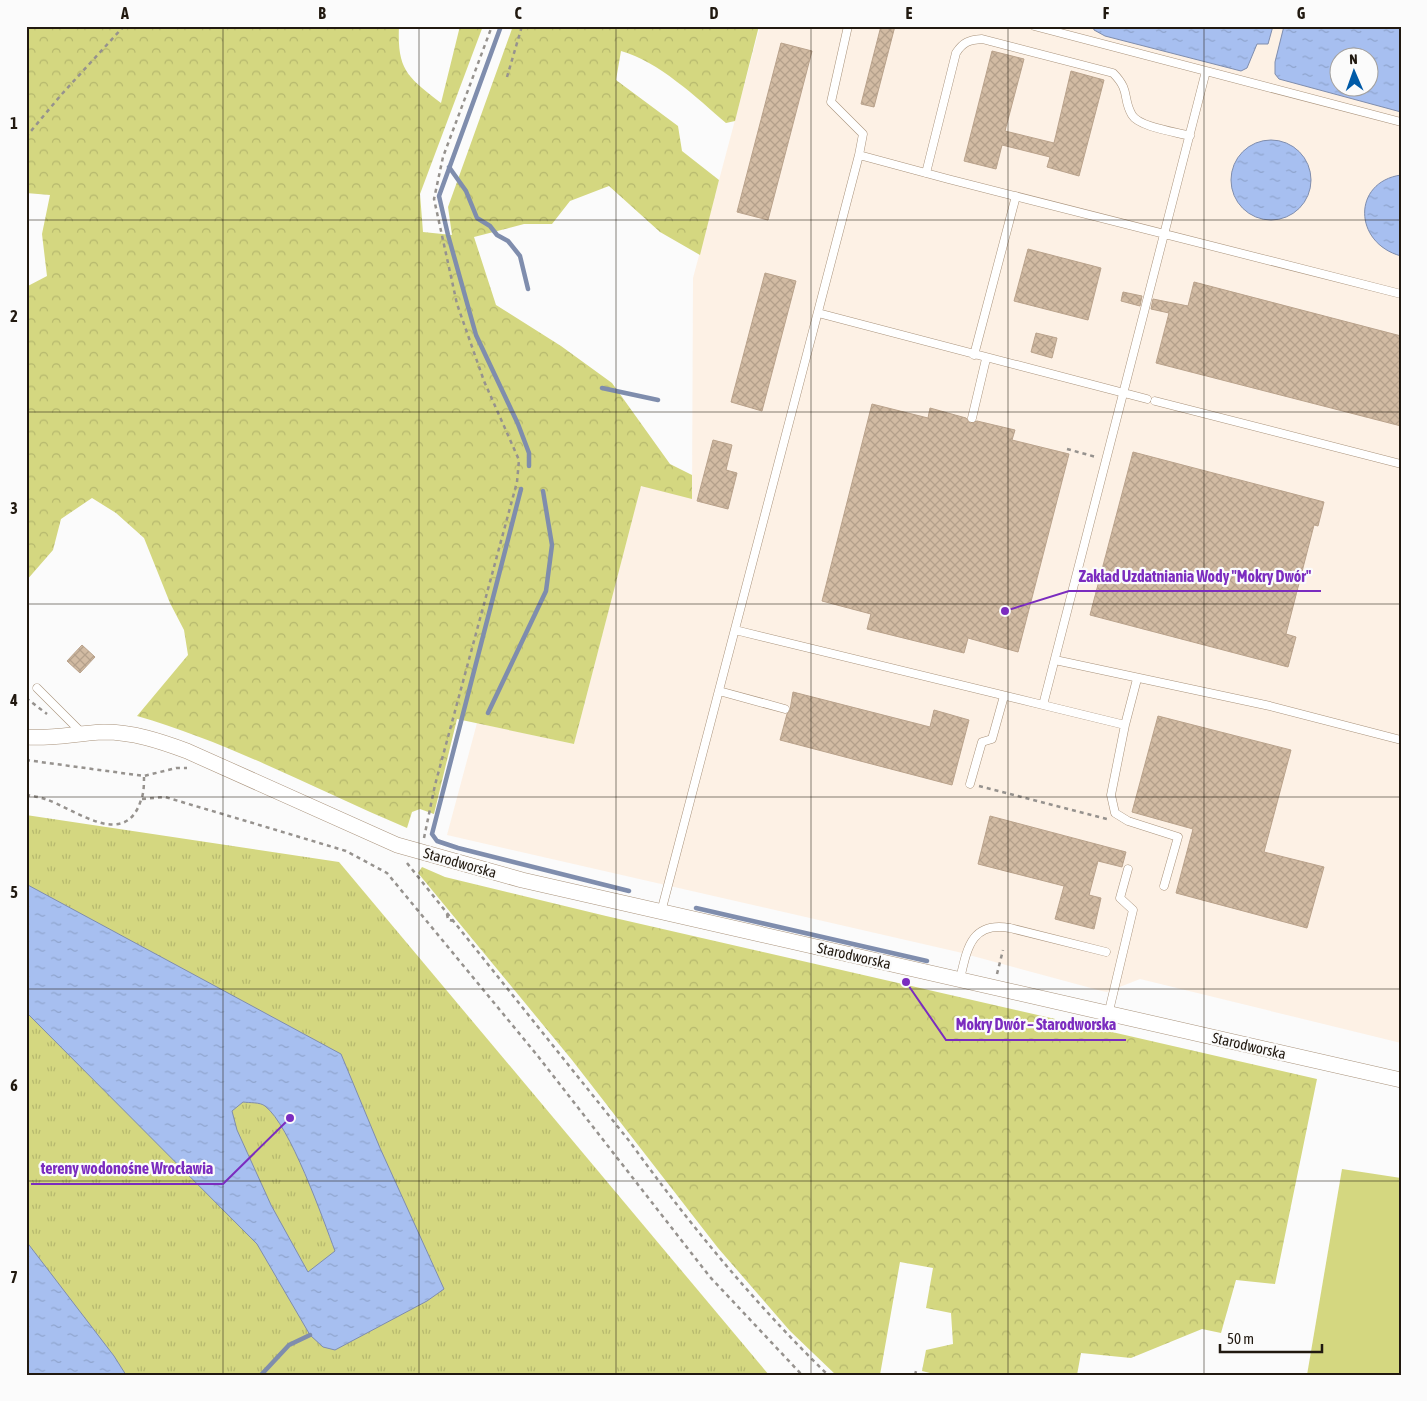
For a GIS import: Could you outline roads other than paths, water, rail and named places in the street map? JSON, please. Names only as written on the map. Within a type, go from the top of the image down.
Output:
[{"type":"street","name":"Starodworska","points":[[26,737],[44,738],[82,733],[127,734],[158,740],[208,760],[397,845],[522,880],[960,979],[1108,1015],[1401,1080]]},
{"type":"lane","points":[[661,912],[860,155],[863,134],[831,102],[848,26]]},
{"type":"lane","points":[[1034,26],[1401,122]]},
{"type":"lane","points":[[926,173],[956,54],[961,45],[969,40],[982,39],[1113,73],[1123,83],[1132,114],[1139,122],[1190,136]]},
{"type":"lane","points":[[1043,705],[1206,71]]},
{"type":"lane","points":[[860,155],[1401,294]]},
{"type":"lane","points":[[974,355],[1016,196]]},
{"type":"lane","points":[[818,313],[986,359],[1401,464]]},
{"type":"lane","points":[[972,418],[986,359]]},
{"type":"lane","points":[[734,630],[1125,725]]},
{"type":"lane","points":[[1054,660],[1270,706],[1401,740]]},
{"type":"lane","points":[[1137,679],[1125,725],[1111,795],[1115,813],[1128,821],[1178,837],[1164,886]]},
{"type":"lane","points":[[37,688],[82,733]]},
{"type":"lane","points":[[719,691],[785,709]]},
{"type":"lane","points":[[970,784],[982,742],[992,739],[1004,696]]},
{"type":"lane","points":[[1108,1015],[1133,910],[1120,898],[1128,869]]},
{"type":"lane","points":[[960,979],[968,946],[973,938],[987,928],[998,926],[1010,928],[1106,952]]},
{"type":"water","points":[[1093,26],[1273,26],[1268,44],[1257,44],[1247,68],[1241,71],[1105,36],[1094,30]]},
{"type":"water","points":[[1284,26],[1401,26],[1401,112],[1349,98],[1380,98],[1380,48],[1330,48],[1330,93],[1279,79],[1275,74],[1275,62]]},
{"type":"water","points":[[1263,140],[1279,140],[1300,151],[1311,172],[1311,188],[1300,209],[1279,220],[1263,220],[1249,214],[1237,202],[1231,188],[1231,172],[1237,158],[1249,146]]},
{"type":"water","points":[[1401,175],[1401,256],[1385,249],[1374,239],[1367,227],[1365,213],[1367,200],[1374,189],[1385,180]]},
{"type":"water","points":[[26,884],[341,1054],[380,1148],[444,1289],[427,1301],[335,1350],[323,1347],[310,1335],[257,1244],[26,1012]],"holes":[[[243,1102],[263,1105],[275,1116],[295,1152],[314,1196],[335,1251],[308,1272],[271,1205],[237,1130],[232,1111]]]},
{"type":"water","points":[[26,1241],[114,1356],[126,1375],[26,1375]]},
{"type":"waterway","points":[[501,26],[439,196],[476,335],[518,424],[529,453],[529,466]]},
{"type":"waterway","points":[[449,167],[466,191],[477,218],[490,226],[497,235],[508,241],[520,256],[528,289]]},
{"type":"waterway","points":[[602,388],[658,400]]},
{"type":"waterway","points":[[521,489],[432,834],[437,841],[458,848],[629,891]]},
{"type":"waterway","points":[[488,713],[546,591],[552,545],[543,491]]},
{"type":"waterway","points":[[696,908],[927,961]]},
{"type":"waterway","points":[[261,1375],[289,1345],[310,1335]]},
{"type":"place","name":"Zakład Uzdatniania Wody \"Mokry Dwór\"","points":[[1005,611]]},
{"type":"place","name":"Mokry Dwór – Starodworska","points":[[906,982]]},
{"type":"place","name":"tereny wodonośne Wrocławia","points":[[290,1118]]}]
